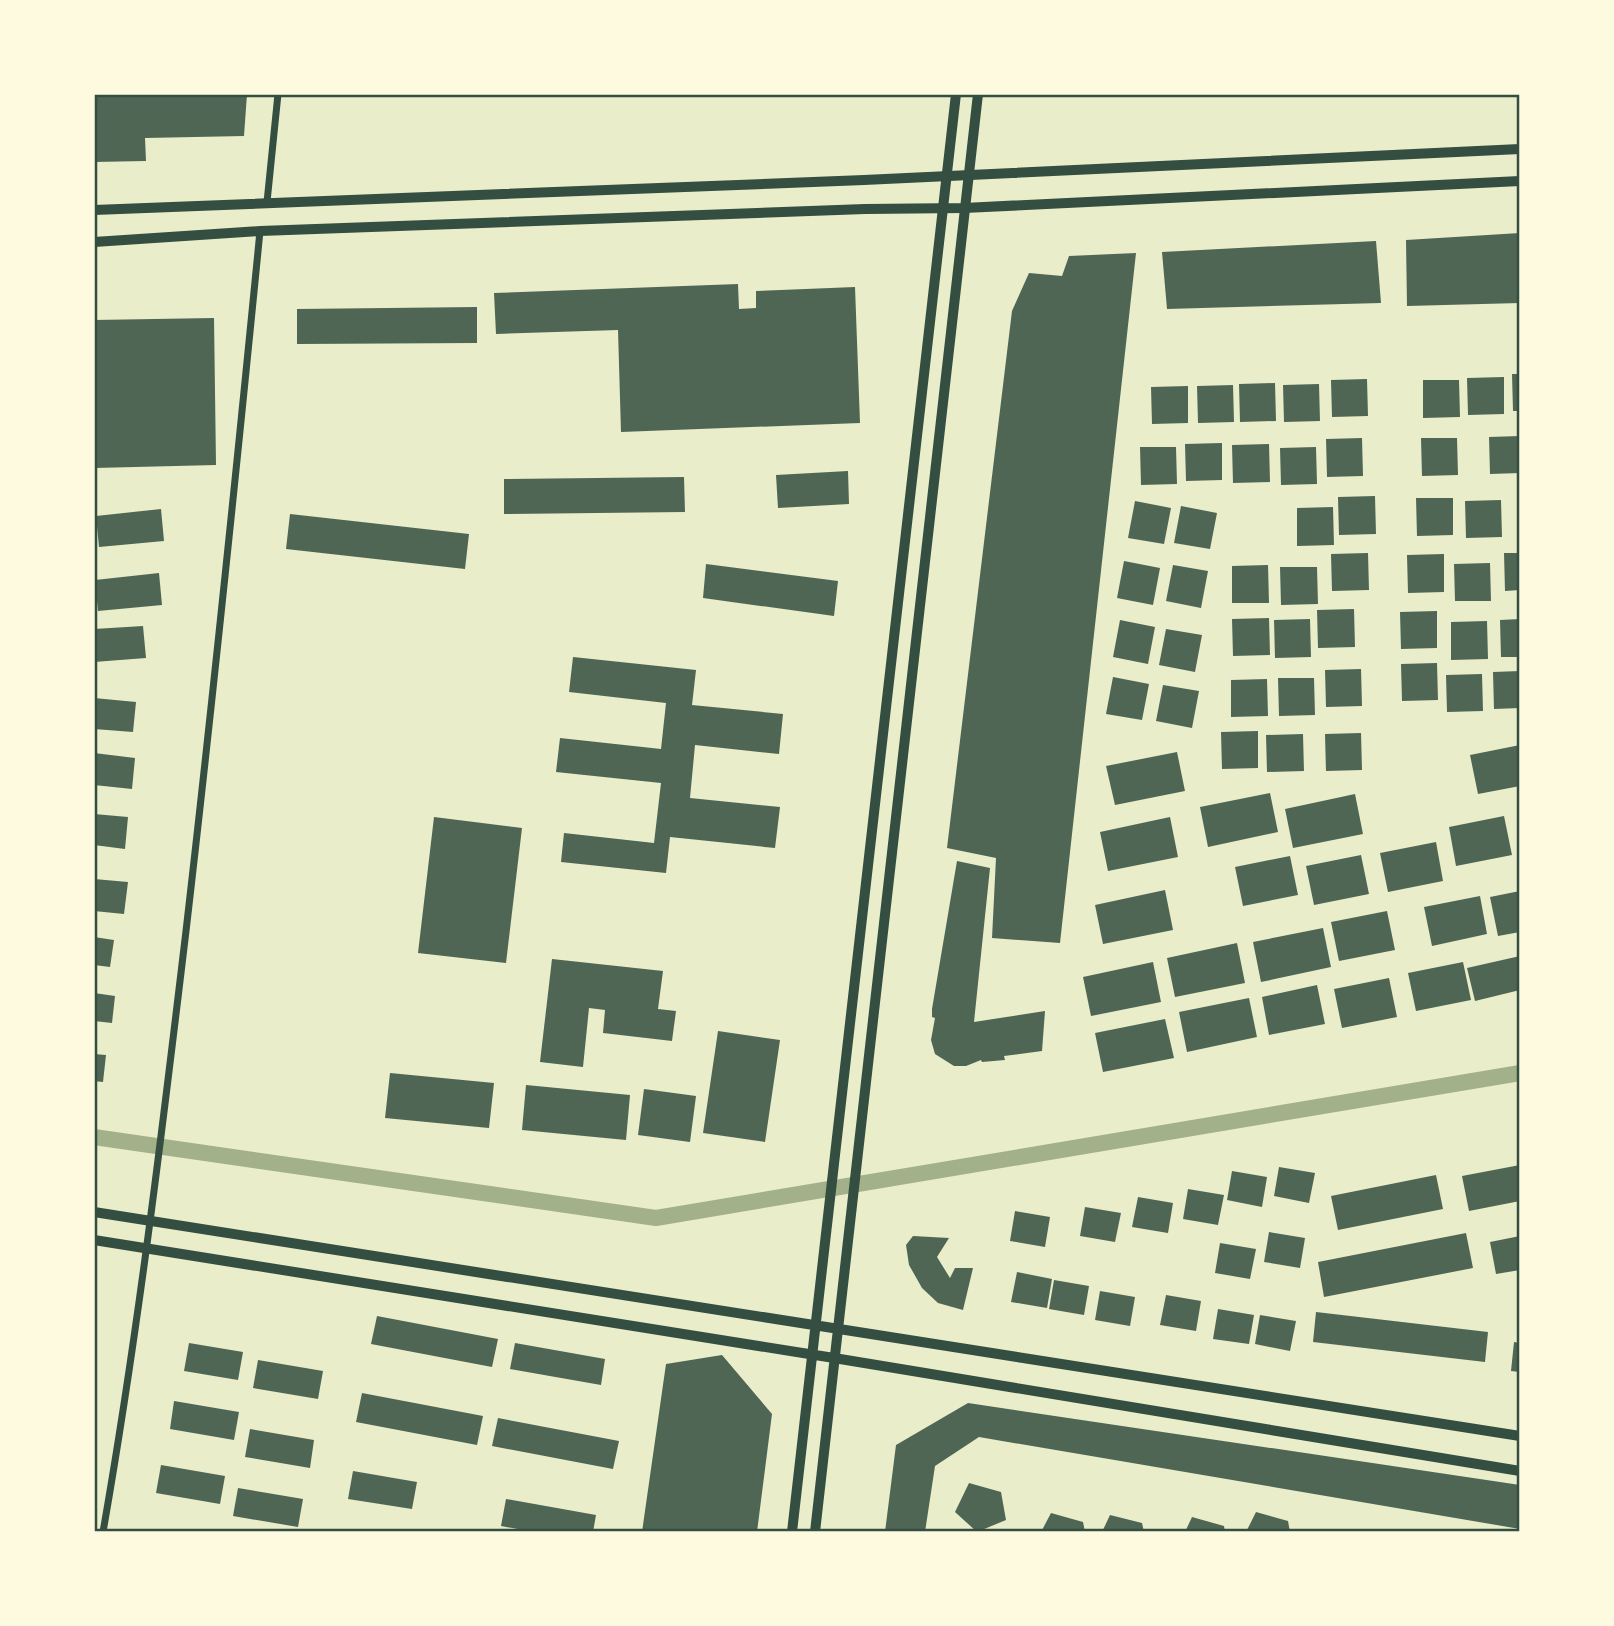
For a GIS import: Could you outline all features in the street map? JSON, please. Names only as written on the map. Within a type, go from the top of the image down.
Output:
[{"type":"main road","points":[[792,1531],[956,94]]},
{"type":"main road","points":[[815,1531],[978,94]]},
{"type":"main road","points":[[94,210],[947,176],[1520,149]]},
{"type":"main road","points":[[94,242],[260,231],[964,208],[1520,181]]},
{"type":"main road","points":[[94,1212],[1520,1436]]},
{"type":"main road","points":[[94,1240],[1520,1471]]},
{"type":"street","points":[[267,202],[278,94]]},
{"type":"street","points":[[103,1531],[123,1420],[151,1221],[218,655],[260,231]]},
{"type":"building","points":[[94,94],[247,94],[244,136],[145,138],[146,161],[94,162]]},
{"type":"building","points":[[1520,233],[1520,303],[1407,306],[1406,240]]},
{"type":"building","points":[[1376,241],[1381,303],[1167,309],[1162,252]]},
{"type":"building","points":[[1136,253],[1060,943],[992,938],[996,858],[947,848],[1012,311],[1029,273],[1062,276],[1069,256]]},
{"type":"building","points":[[738,284],[739,309],[756,308],[756,291],[855,287],[860,423],[621,432],[618,330],[496,334],[494,293]]},
{"type":"building","points":[[477,307],[477,343],[297,344],[297,309]]},
{"type":"building","points":[[214,318],[216,465],[94,468],[94,320]]},
{"type":"building","points":[[1512,374],[1520,374],[1520,411],[1513,411]]},
{"type":"building","points":[[1504,377],[1504,414],[1468,415],[1467,378]]},
{"type":"building","points":[[1367,379],[1368,416],[1332,417],[1331,380]]},
{"type":"building","points":[[1423,380],[1459,380],[1460,417],[1423,418]]},
{"type":"building","points":[[1275,383],[1276,421],[1240,422],[1239,384]]},
{"type":"building","points":[[1319,384],[1320,421],[1284,422],[1283,385]]},
{"type":"building","points":[[1233,385],[1234,422],[1198,423],[1197,386]]},
{"type":"building","points":[[1188,386],[1188,423],[1152,424],[1151,387]]},
{"type":"building","points":[[1520,436],[1520,473],[1490,474],[1489,437]]},
{"type":"building","points":[[1362,438],[1363,476],[1327,477],[1326,439]]},
{"type":"building","points":[[1421,438],[1457,438],[1458,475],[1422,476]]},
{"type":"building","points":[[1222,443],[1222,480],[1186,481],[1185,444]]},
{"type":"building","points":[[1269,444],[1270,482],[1233,483],[1232,445]]},
{"type":"building","points":[[1140,447],[1176,447],[1177,484],[1141,485]]},
{"type":"building","points":[[1316,447],[1317,484],[1281,485],[1280,448]]},
{"type":"building","points":[[848,471],[849,504],[778,508],[776,475]]},
{"type":"building","points":[[684,477],[685,512],[504,514],[504,479]]},
{"type":"building","points":[[1375,496],[1376,534],[1339,535],[1338,497]]},
{"type":"building","points":[[1416,498],[1453,498],[1453,535],[1417,536]]},
{"type":"building","points":[[1501,500],[1502,537],[1466,538],[1465,501]]},
{"type":"building","points":[[1135,501],[1171,508],[1164,544],[1128,538]]},
{"type":"building","points":[[1181,506],[1217,513],[1210,549],[1174,543]]},
{"type":"building","points":[[1333,507],[1334,545],[1297,546],[1297,508]]},
{"type":"building","points":[[161,509],[164,541],[99,547],[96,516]]},
{"type":"building","points":[[290,514],[469,534],[465,569],[286,549]]},
{"type":"building","points":[[1368,553],[1369,590],[1332,591],[1331,554]]},
{"type":"building","points":[[1504,553],[1520,553],[1520,590],[1505,591]]},
{"type":"building","points":[[1444,554],[1444,592],[1408,593],[1407,555]]},
{"type":"building","points":[[1124,561],[1160,568],[1153,605],[1117,598]]},
{"type":"building","points":[[1490,563],[1491,601],[1455,601],[1454,564]]},
{"type":"building","points":[[706,564],[838,581],[834,616],[703,598]]},
{"type":"building","points":[[1173,565],[1208,571],[1201,608],[1166,601]]},
{"type":"building","points":[[1268,565],[1269,603],[1232,603],[1232,566]]},
{"type":"building","points":[[1280,567],[1317,567],[1318,604],[1281,605]]},
{"type":"building","points":[[159,573],[162,605],[98,611],[95,580]]},
{"type":"building","points":[[1354,609],[1355,647],[1318,648],[1317,610]]},
{"type":"building","points":[[1437,611],[1437,648],[1401,649],[1400,612]]},
{"type":"building","points":[[1269,618],[1270,655],[1233,656],[1232,619]]},
{"type":"building","points":[[1310,619],[1311,657],[1275,658],[1274,620]]},
{"type":"building","points":[[1520,619],[1520,657],[1501,657],[1500,620]]},
{"type":"building","points":[[1120,620],[1155,627],[1148,664],[1113,657]]},
{"type":"building","points":[[1487,621],[1488,659],[1451,660],[1451,622]]},
{"type":"building","points":[[143,626],[146,658],[94,662],[94,629]]},
{"type":"building","points":[[1166,629],[1202,635],[1195,672],[1159,665]]},
{"type":"building","points":[[573,657],[696,670],[692,705],[783,714],[779,754],[695,745],[690,798],[780,807],[775,848],[670,837],[666,873],[561,862],[564,833],[654,843],[661,783],[556,772],[560,738],[661,749],[666,703],[569,692]]},
{"type":"building","points":[[1437,663],[1438,700],[1402,701],[1401,664]]},
{"type":"building","points":[[1361,669],[1362,706],[1326,707],[1325,670]]},
{"type":"building","points":[[1520,671],[1520,708],[1494,709],[1493,672]]},
{"type":"building","points":[[1482,674],[1483,711],[1447,712],[1446,675]]},
{"type":"building","points":[[1113,677],[1149,684],[1142,720],[1106,714]]},
{"type":"building","points":[[1278,678],[1314,678],[1315,715],[1279,716]]},
{"type":"building","points":[[1267,679],[1268,716],[1231,717],[1231,680]]},
{"type":"building","points":[[1163,685],[1199,691],[1192,728],[1156,721]]},
{"type":"building","points":[[94,698],[136,702],[133,732],[94,729]]},
{"type":"building","points":[[1258,731],[1258,768],[1222,769],[1221,732]]},
{"type":"building","points":[[1361,733],[1362,770],[1326,771],[1325,734]]},
{"type":"building","points":[[1303,734],[1304,771],[1267,772],[1266,735]]},
{"type":"building","points":[[1520,745],[1520,786],[1478,794],[1470,755]]},
{"type":"building","points":[[1177,752],[1185,791],[1115,805],[1106,766]]},
{"type":"building","points":[[94,753],[135,758],[132,789],[94,785]]},
{"type":"building","points":[[1270,793],[1278,832],[1208,847],[1200,807]]},
{"type":"building","points":[[1355,794],[1363,834],[1293,848],[1285,809]]},
{"type":"building","points":[[94,814],[128,817],[125,849],[94,845]]},
{"type":"building","points":[[1504,816],[1512,855],[1456,866],[1449,827]]},
{"type":"building","points":[[434,817],[522,828],[506,963],[418,953]]},
{"type":"building","points":[[1170,817],[1178,857],[1108,871],[1100,832]]},
{"type":"building","points":[[1436,842],[1443,881],[1388,892],[1380,853]]},
{"type":"building","points":[[1361,855],[1369,894],[1314,905],[1306,866]]},
{"type":"building","points":[[1290,856],[1298,895],[1243,906],[1235,867]]},
{"type":"building","points":[[957,861],[990,868],[974,1022],[1045,1011],[1042,1051],[1004,1056],[1005,1060],[981,1060],[966,1066],[954,1066],[935,1054],[931,1040],[935,1018],[932,1017],[932,1009]]},
{"type":"building","points":[[94,879],[128,882],[124,914],[94,911]]},
{"type":"building","points":[[1165,890],[1173,930],[1103,944],[1095,905]]},
{"type":"building","points":[[1520,891],[1520,932],[1498,936],[1490,897]]},
{"type":"building","points":[[1480,896],[1487,934],[1432,946],[1424,907]]},
{"type":"building","points":[[1387,911],[1395,950],[1339,961],[1331,922]]},
{"type":"building","points":[[1323,928],[1331,967],[1261,982],[1253,942]]},
{"type":"building","points":[[94,937],[114,940],[110,967],[94,965]]},
{"type":"building","points":[[1237,943],[1245,983],[1175,997],[1167,958]]},
{"type":"building","points":[[1520,956],[1520,990],[1475,1001],[1467,968]]},
{"type":"building","points":[[552,959],[663,971],[658,1009],[676,1011],[672,1041],[603,1033],[605,1010],[589,1008],[583,1067],[540,1062]]},
{"type":"building","points":[[1153,962],[1161,1002],[1091,1016],[1083,977]]},
{"type":"building","points":[[1463,962],[1471,1000],[1416,1011],[1408,973]]},
{"type":"building","points":[[1389,978],[1397,1017],[1342,1028],[1334,989]]},
{"type":"building","points":[[1317,985],[1325,1024],[1269,1035],[1262,997]]},
{"type":"building","points":[[94,993],[115,996],[112,1023],[94,1021]]},
{"type":"building","points":[[1249,998],[1257,1037],[1187,1052],[1179,1012]]},
{"type":"building","points":[[1165,1019],[1174,1058],[1103,1072],[1095,1033]]},
{"type":"building","points":[[718,1031],[780,1040],[765,1142],[703,1133]]},
{"type":"building","points":[[94,1054],[106,1055],[103,1082],[94,1081]]},
{"type":"building","points":[[390,1073],[494,1083],[489,1128],[385,1118]]},
{"type":"building","points":[[526,1085],[630,1095],[626,1140],[522,1130]]},
{"type":"building","points":[[644,1089],[696,1096],[690,1142],[638,1135]]},
{"type":"building","points":[[1520,1165],[1520,1201],[1469,1211],[1462,1176]]},
{"type":"building","points":[[1279,1167],[1315,1173],[1309,1203],[1274,1196]]},
{"type":"building","points":[[1232,1171],[1267,1177],[1262,1207],[1227,1200]]},
{"type":"building","points":[[1436,1175],[1443,1209],[1338,1230],[1331,1196]]},
{"type":"building","points":[[1188,1189],[1224,1195],[1218,1225],[1183,1219]]},
{"type":"building","points":[[1138,1197],[1173,1203],[1168,1233],[1132,1227]]},
{"type":"building","points":[[1085,1207],[1121,1213],[1115,1242],[1080,1236]]},
{"type":"building","points":[[1015,1211],[1050,1217],[1045,1247],[1010,1241]]},
{"type":"building","points":[[1269,1232],[1305,1238],[1300,1268],[1264,1262]]},
{"type":"building","points":[[1466,1233],[1473,1268],[1324,1297],[1318,1262]]},
{"type":"building","points":[[913,1236],[949,1238],[937,1257],[950,1278],[955,1268],[973,1268],[963,1310],[938,1303],[922,1288],[909,1265],[906,1245]]},
{"type":"building","points":[[1520,1236],[1520,1270],[1496,1274],[1490,1242]]},
{"type":"building","points":[[1220,1243],[1256,1249],[1250,1279],[1215,1273]]},
{"type":"building","points":[[1017,1272],[1052,1279],[1047,1308],[1011,1302]]},
{"type":"building","points":[[1054,1280],[1089,1286],[1084,1315],[1049,1309]]},
{"type":"building","points":[[1100,1291],[1135,1297],[1130,1326],[1095,1320]]},
{"type":"building","points":[[1166,1295],[1201,1301],[1196,1331],[1160,1325]]},
{"type":"building","points":[[1218,1309],[1254,1315],[1249,1344],[1213,1339]]},
{"type":"building","points":[[1316,1312],[1488,1332],[1485,1362],[1313,1342]]},
{"type":"building","points":[[1260,1315],[1296,1321],[1290,1351],[1255,1344]]},
{"type":"building","points":[[377,1316],[498,1339],[492,1367],[371,1344]]},
{"type":"building","points":[[1514,1342],[1520,1343],[1520,1372],[1511,1371]]},
{"type":"building","points":[[189,1343],[243,1352],[238,1380],[184,1371]]},
{"type":"building","points":[[515,1343],[605,1359],[601,1385],[510,1369]]},
{"type":"building","points":[[722,1355],[772,1414],[757,1532],[642,1532],[666,1364]]},
{"type":"building","points":[[258,1360],[323,1371],[318,1399],[253,1388]]},
{"type":"building","points":[[362,1393],[483,1416],[477,1445],[356,1422]]},
{"type":"building","points":[[174,1401],[239,1412],[234,1440],[170,1429]]},
{"type":"building","points":[[968,1403],[1520,1485],[1520,1529],[979,1437],[935,1466],[925,1532],[885,1532],[896,1445]]},
{"type":"building","points":[[498,1418],[619,1441],[613,1469],[492,1446]]},
{"type":"building","points":[[250,1429],[314,1440],[310,1468],[245,1457]]},
{"type":"building","points":[[161,1465],[225,1476],[220,1504],[156,1493]]},
{"type":"building","points":[[353,1471],[417,1482],[412,1509],[348,1499]]},
{"type":"building","points":[[969,1483],[1001,1492],[1006,1520],[977,1532],[955,1512]]},
{"type":"building","points":[[238,1488],[303,1499],[298,1527],[233,1516]]},
{"type":"building","points":[[506,1499],[596,1515],[593,1532],[534,1532],[501,1526]]},
{"type":"building","points":[[1256,1512],[1288,1521],[1290,1532],[1246,1532]]},
{"type":"building","points":[[1051,1513],[1083,1522],[1085,1532],[1041,1532]]},
{"type":"building","points":[[1110,1515],[1142,1523],[1144,1532],[1102,1532]]},
{"type":"building","points":[[1192,1517],[1224,1526],[1225,1532],[1185,1532]]},
{"type":"waterway","points":[[94,1137],[656,1218],[1520,1073]]}]
